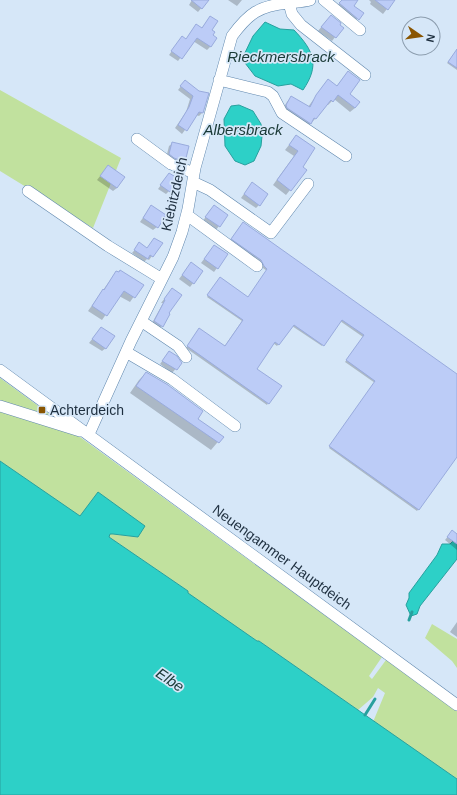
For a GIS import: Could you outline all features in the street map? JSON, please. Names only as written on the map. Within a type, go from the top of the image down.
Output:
[{"type":"street","name":"Kiebitzdeich","points":[[89,434],[126,352],[173,257],[187,215],[193,178],[232,36],[244,20],[257,11],[273,5],[310,0]]},
{"type":"street","points":[[324,0],[360,30]]},
{"type":"street","points":[[289,3],[292,14],[301,25],[365,75]]},
{"type":"street","points":[[219,80],[268,92],[273,96],[282,113],[346,156]]},
{"type":"street","points":[[137,139],[271,233],[308,184]]},
{"type":"street","points":[[28,191],[108,246],[162,279]]},
{"type":"street","points":[[187,215],[257,266]]},
{"type":"street","points":[[141,321],[178,346],[186,357]]},
{"type":"street","points":[[126,352],[172,378],[235,426]]},
{"type":"street","name":"Neuengammer Hauptdeich","points":[[0,370],[457,705]]},
{"type":"street","points":[[0,406],[89,434]]},
{"type":"shaded area","points":[[0,90],[121,158],[93,228],[0,171]]},
{"type":"shaded area","points":[[0,378],[63,424],[0,402]]},
{"type":"shaded area","points":[[0,409],[80,437],[382,657],[369,676],[372,679],[386,660],[457,711],[457,779],[373,722],[385,693],[378,688],[373,697],[358,710],[187,593],[188,591],[109,537],[110,534],[113,534],[138,537],[98,493],[80,517],[0,461]]},
{"type":"shaded area","points":[[432,624],[457,639],[457,668],[452,661],[425,638]]},
{"type":"water","name":"Rieckmersbrack","points":[[265,22],[280,29],[294,30],[310,52],[313,66],[312,73],[303,90],[291,84],[278,86],[255,76],[242,59],[253,36]]},
{"type":"water","name":"Albersbrack","points":[[239,105],[253,111],[261,124],[261,146],[254,161],[245,165],[235,161],[225,146],[224,119],[231,106]]},
{"type":"water","name":"Elbe","points":[[0,461],[80,516],[98,492],[145,526],[138,537],[110,534],[109,537],[457,779],[457,795],[0,795]]},
{"type":"water","points":[[453,541],[457,544],[457,559],[420,606],[417,614],[411,616],[406,605],[409,598],[409,593],[437,555],[442,544],[450,544]]},
{"type":"building","points":[[191,0],[209,0],[202,9]]},
{"type":"building","points":[[342,0],[358,0],[354,6],[364,13],[359,20],[339,3]]},
{"type":"building","points":[[375,0],[395,0],[388,10]]},
{"type":"building","points":[[331,15],[341,23],[340,25],[344,28],[336,38],[321,27]]},
{"type":"building","points":[[210,16],[218,21],[212,30],[215,32],[213,35],[217,38],[211,47],[197,38],[182,59],[171,51],[182,36],[186,39],[196,24],[202,28]]},
{"type":"building","points":[[457,49],[457,68],[448,62]]},
{"type":"building","points":[[348,71],[360,80],[350,94],[360,102],[355,108],[338,95],[333,102],[331,100],[316,119],[314,118],[311,124],[287,108],[286,105],[291,96],[310,107],[316,95],[328,79],[337,86]]},
{"type":"building","points":[[185,80],[199,91],[209,93],[203,113],[199,112],[187,131],[178,125],[189,107],[193,96],[180,86]]},
{"type":"building","points":[[296,135],[315,148],[303,167],[307,170],[291,191],[277,180],[298,151],[289,145]]},
{"type":"building","points":[[172,142],[189,146],[185,162],[174,158],[169,154]]},
{"type":"building","points":[[108,165],[125,177],[117,188],[100,176]]},
{"type":"building","points":[[169,173],[179,179],[170,192],[160,185]]},
{"type":"building","points":[[252,182],[268,194],[260,206],[244,194]]},
{"type":"building","points":[[151,205],[166,215],[158,228],[143,218]]},
{"type":"building","points":[[214,205],[228,215],[220,227],[205,217]]},
{"type":"building","points":[[243,222],[457,374],[457,457],[419,510],[329,446],[375,381],[346,360],[364,335],[342,320],[324,346],[294,325],[279,345],[275,342],[257,369],[282,386],[269,404],[187,346],[199,328],[225,346],[243,320],[207,295],[220,277],[248,297],[267,269],[261,260],[231,239]]},
{"type":"building","points":[[154,238],[163,243],[153,257],[150,255],[148,259],[134,250],[139,242],[147,248]]},
{"type":"building","points":[[214,245],[228,254],[218,269],[204,259]]},
{"type":"building","points":[[191,262],[203,271],[194,284],[182,275]]},
{"type":"building","points":[[120,270],[144,285],[135,298],[124,291],[107,316],[92,306],[116,271],[119,272]]},
{"type":"building","points":[[172,288],[182,295],[169,313],[170,314],[163,327],[154,321],[165,300],[164,299]]},
{"type":"building","points":[[101,327],[115,336],[106,349],[92,339]]},
{"type":"building","points":[[169,351],[177,356],[182,363],[177,370],[162,361]]},
{"type":"building","points":[[146,372],[168,385],[203,411],[198,419],[224,437],[219,443],[136,386]]},
{"type":"building","points":[[452,530],[457,534],[457,544],[447,537]]},
{"type":"waterway","points":[[409,620],[412,612]]},
{"type":"waterway","points":[[365,715],[375,699]]},
{"type":"place","name":"Achterdeich","points":[[42,410]]}]
